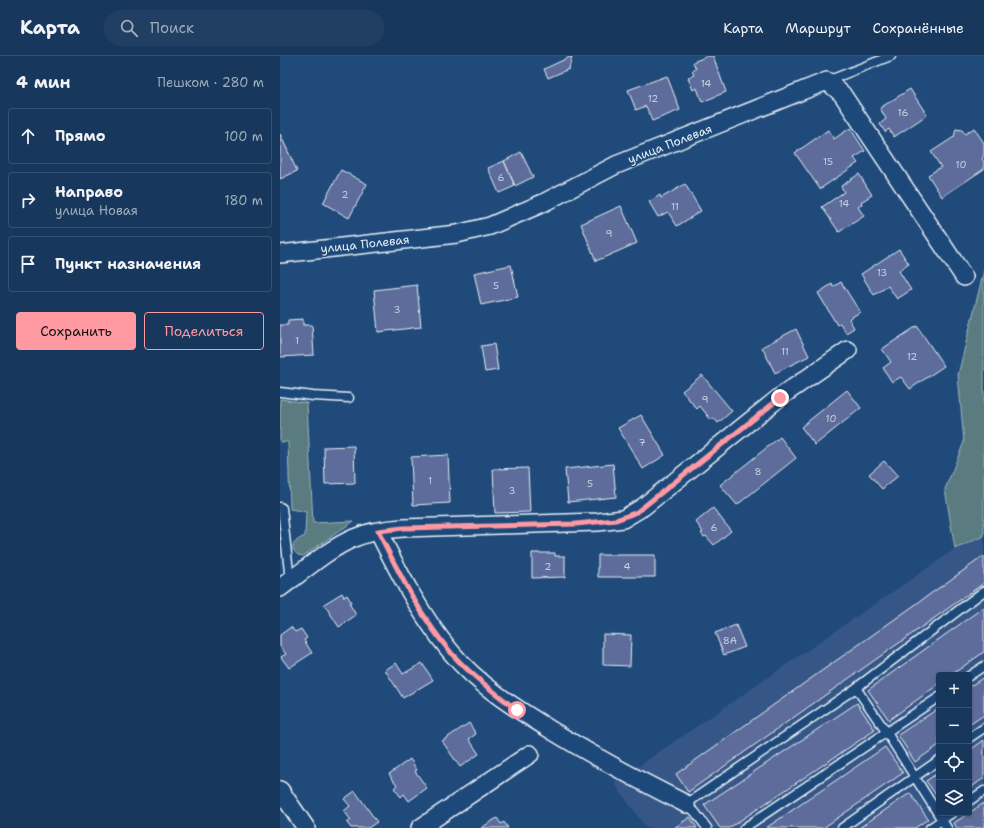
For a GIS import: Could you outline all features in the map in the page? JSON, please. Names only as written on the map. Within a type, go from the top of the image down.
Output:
[{"type":"street","name":"улица Полевая","points":[[280,254],[457,234],[490,226],[543,203],[616,165],[827,81]]},
{"type":"street","points":[[827,81],[842,94],[964,277]]},
{"type":"street","points":[[285,584],[353,538],[378,531],[403,528],[576,524],[616,520],[630,516],[780,398],[848,350]]},
{"type":"street","points":[[378,531],[404,580],[435,632],[452,654],[471,673],[524,714],[608,764],[686,804]]},
{"type":"street","points":[[420,828],[530,754]]},
{"type":"street","points":[[280,790],[306,828]]},
{"type":"lane","points":[[827,81],[891,56]]},
{"type":"lane","points":[[280,392],[350,398]]},
{"type":"lane","points":[[280,507],[282,508],[285,584]]},
{"type":"lane","points":[[707,828],[695,812],[686,804],[856,688],[984,591]]},
{"type":"lane","points":[[972,674],[984,666]]},
{"type":"lane","points":[[856,688],[888,733],[947,828]]},
{"type":"lane","points":[[744,828],[888,733],[936,699]]},
{"type":"lane","points":[[972,736],[984,728]]},
{"type":"lane","points":[[842,828],[936,762]]},
{"type":"lane","points":[[972,799],[984,791]]},
{"type":"lane","points":[[930,828],[948,816]]},
{"type":"shaded area","points":[[984,536],[984,828],[646,828],[614,783],[955,549]]},
{"type":"green space","points":[[984,270],[984,536],[955,549],[945,489],[964,442],[958,375]]},
{"type":"green space","points":[[280,399],[307,403],[313,523],[354,521],[303,556],[298,555],[295,552],[293,546],[296,541],[305,536],[306,512],[290,509],[288,442],[280,442]]},
{"type":"building","points":[[572,56],[569,69],[548,78],[544,69]]},
{"type":"building","points":[[708,56],[713,56],[726,92],[702,102],[697,88],[693,90],[688,78],[694,75],[692,71],[696,69],[693,62]]},
{"type":"building","points":[[667,76],[680,110],[652,121],[646,106],[636,110],[628,90]]},
{"type":"building","points":[[910,89],[927,115],[894,137],[889,129],[885,132],[880,124],[886,119],[880,108]]},
{"type":"building","points":[[850,128],[865,151],[854,158],[858,163],[820,189],[795,153],[828,130],[834,139]]},
{"type":"building","points":[[974,128],[984,143],[984,156],[982,158],[984,162],[984,169],[942,197],[928,175],[941,167],[931,152],[954,137],[956,129],[962,130],[965,134]]},
{"type":"building","points":[[280,134],[297,171],[280,179]]},
{"type":"building","points":[[521,152],[533,177],[515,186],[504,161]]},
{"type":"building","points":[[504,161],[515,186],[499,193],[488,168]]},
{"type":"building","points":[[341,170],[367,184],[349,218],[323,203]]},
{"type":"building","points":[[859,174],[872,195],[861,202],[862,204],[858,207],[864,216],[839,232],[822,207],[844,192],[841,186]]},
{"type":"building","points":[[685,184],[701,211],[677,226],[668,212],[658,217],[649,202],[660,195],[661,198]]},
{"type":"building","points":[[621,206],[637,243],[596,261],[581,224]]},
{"type":"building","points":[[899,249],[909,264],[899,271],[911,290],[897,299],[888,286],[874,295],[861,274]]},
{"type":"building","points":[[511,265],[518,297],[481,305],[474,273]]},
{"type":"building","points":[[841,282],[860,312],[849,319],[854,328],[846,333],[840,323],[837,325],[818,293],[832,284],[833,287]]},
{"type":"building","points":[[417,285],[421,327],[378,332],[374,290]]},
{"type":"building","points":[[303,319],[303,325],[312,325],[314,355],[280,357],[280,325],[288,325],[288,320]]},
{"type":"building","points":[[917,326],[944,366],[910,389],[901,377],[892,382],[883,368],[891,362],[882,349]]},
{"type":"building","points":[[796,329],[809,356],[775,373],[762,347]]},
{"type":"building","points":[[494,344],[498,370],[485,372],[481,346]]},
{"type":"building","points":[[702,375],[732,411],[718,423],[714,418],[711,420],[700,406],[697,409],[682,391]]},
{"type":"building","points":[[847,390],[861,408],[815,445],[801,427]]},
{"type":"building","points":[[641,415],[665,455],[643,469],[618,428]]},
{"type":"building","points":[[780,437],[796,458],[737,505],[720,485]]},
{"type":"building","points":[[354,446],[355,483],[325,484],[324,447]]},
{"type":"building","points":[[448,455],[450,503],[413,505],[411,457]]},
{"type":"building","points":[[884,461],[898,476],[882,489],[869,474]]},
{"type":"building","points":[[613,464],[616,497],[568,502],[565,469]]},
{"type":"building","points":[[528,468],[530,512],[495,513],[493,469]]},
{"type":"building","points":[[713,508],[731,531],[714,545],[706,536],[704,537],[701,533],[703,532],[696,522]]},
{"type":"building","points":[[532,553],[555,553],[555,556],[565,556],[565,577],[532,578]]},
{"type":"building","points":[[598,555],[655,555],[655,577],[598,577]]},
{"type":"building","points":[[984,556],[984,583],[688,792],[676,774]]},
{"type":"building","points":[[342,593],[344,597],[347,595],[351,602],[349,603],[356,615],[339,627],[324,604]]},
{"type":"building","points":[[984,607],[984,652],[955,672],[936,672],[936,686],[889,720],[868,690]]},
{"type":"building","points":[[736,625],[745,647],[724,655],[715,633]]},
{"type":"building","points":[[291,627],[295,632],[301,629],[307,638],[304,640],[312,653],[289,668],[281,657],[286,654],[280,646],[280,635]]},
{"type":"building","points":[[603,634],[631,635],[630,666],[603,665]]},
{"type":"building","points":[[396,663],[403,674],[422,663],[433,680],[403,698],[385,670]]},
{"type":"building","points":[[984,677],[984,715],[972,723],[972,708],[972,685]]},
{"type":"building","points":[[857,703],[875,730],[729,828],[720,828],[704,805]]},
{"type":"building","points":[[936,710],[936,747],[915,762],[898,735]]},
{"type":"building","points":[[469,723],[476,734],[469,739],[479,754],[460,767],[442,741]]},
{"type":"building","points":[[984,740],[984,778],[972,787],[972,780],[972,749]]},
{"type":"building","points":[[885,747],[903,773],[823,828],[766,828]]},
{"type":"building","points":[[410,759],[417,770],[415,771],[427,788],[409,801],[404,794],[401,797],[394,788],[397,785],[389,774]]},
{"type":"building","points":[[936,774],[936,795],[926,781]]},
{"type":"building","points":[[355,791],[377,822],[368,828],[351,828],[347,823],[351,820],[344,811],[350,806],[344,799]]},
{"type":"building","points":[[910,793],[928,819],[915,828],[859,828]]},
{"type":"building","points":[[984,803],[984,828],[957,828],[954,823],[964,816],[972,816],[972,811]]},
{"type":"building","points":[[690,817],[697,828],[674,828]]},
{"type":"building","points":[[497,818],[501,824],[504,822],[508,828],[481,828]]},
{"type":"route","points":[[517,710],[471,673],[452,654],[435,632],[392,559],[378,531],[403,528],[576,524],[616,520],[630,516],[780,398]]}]
